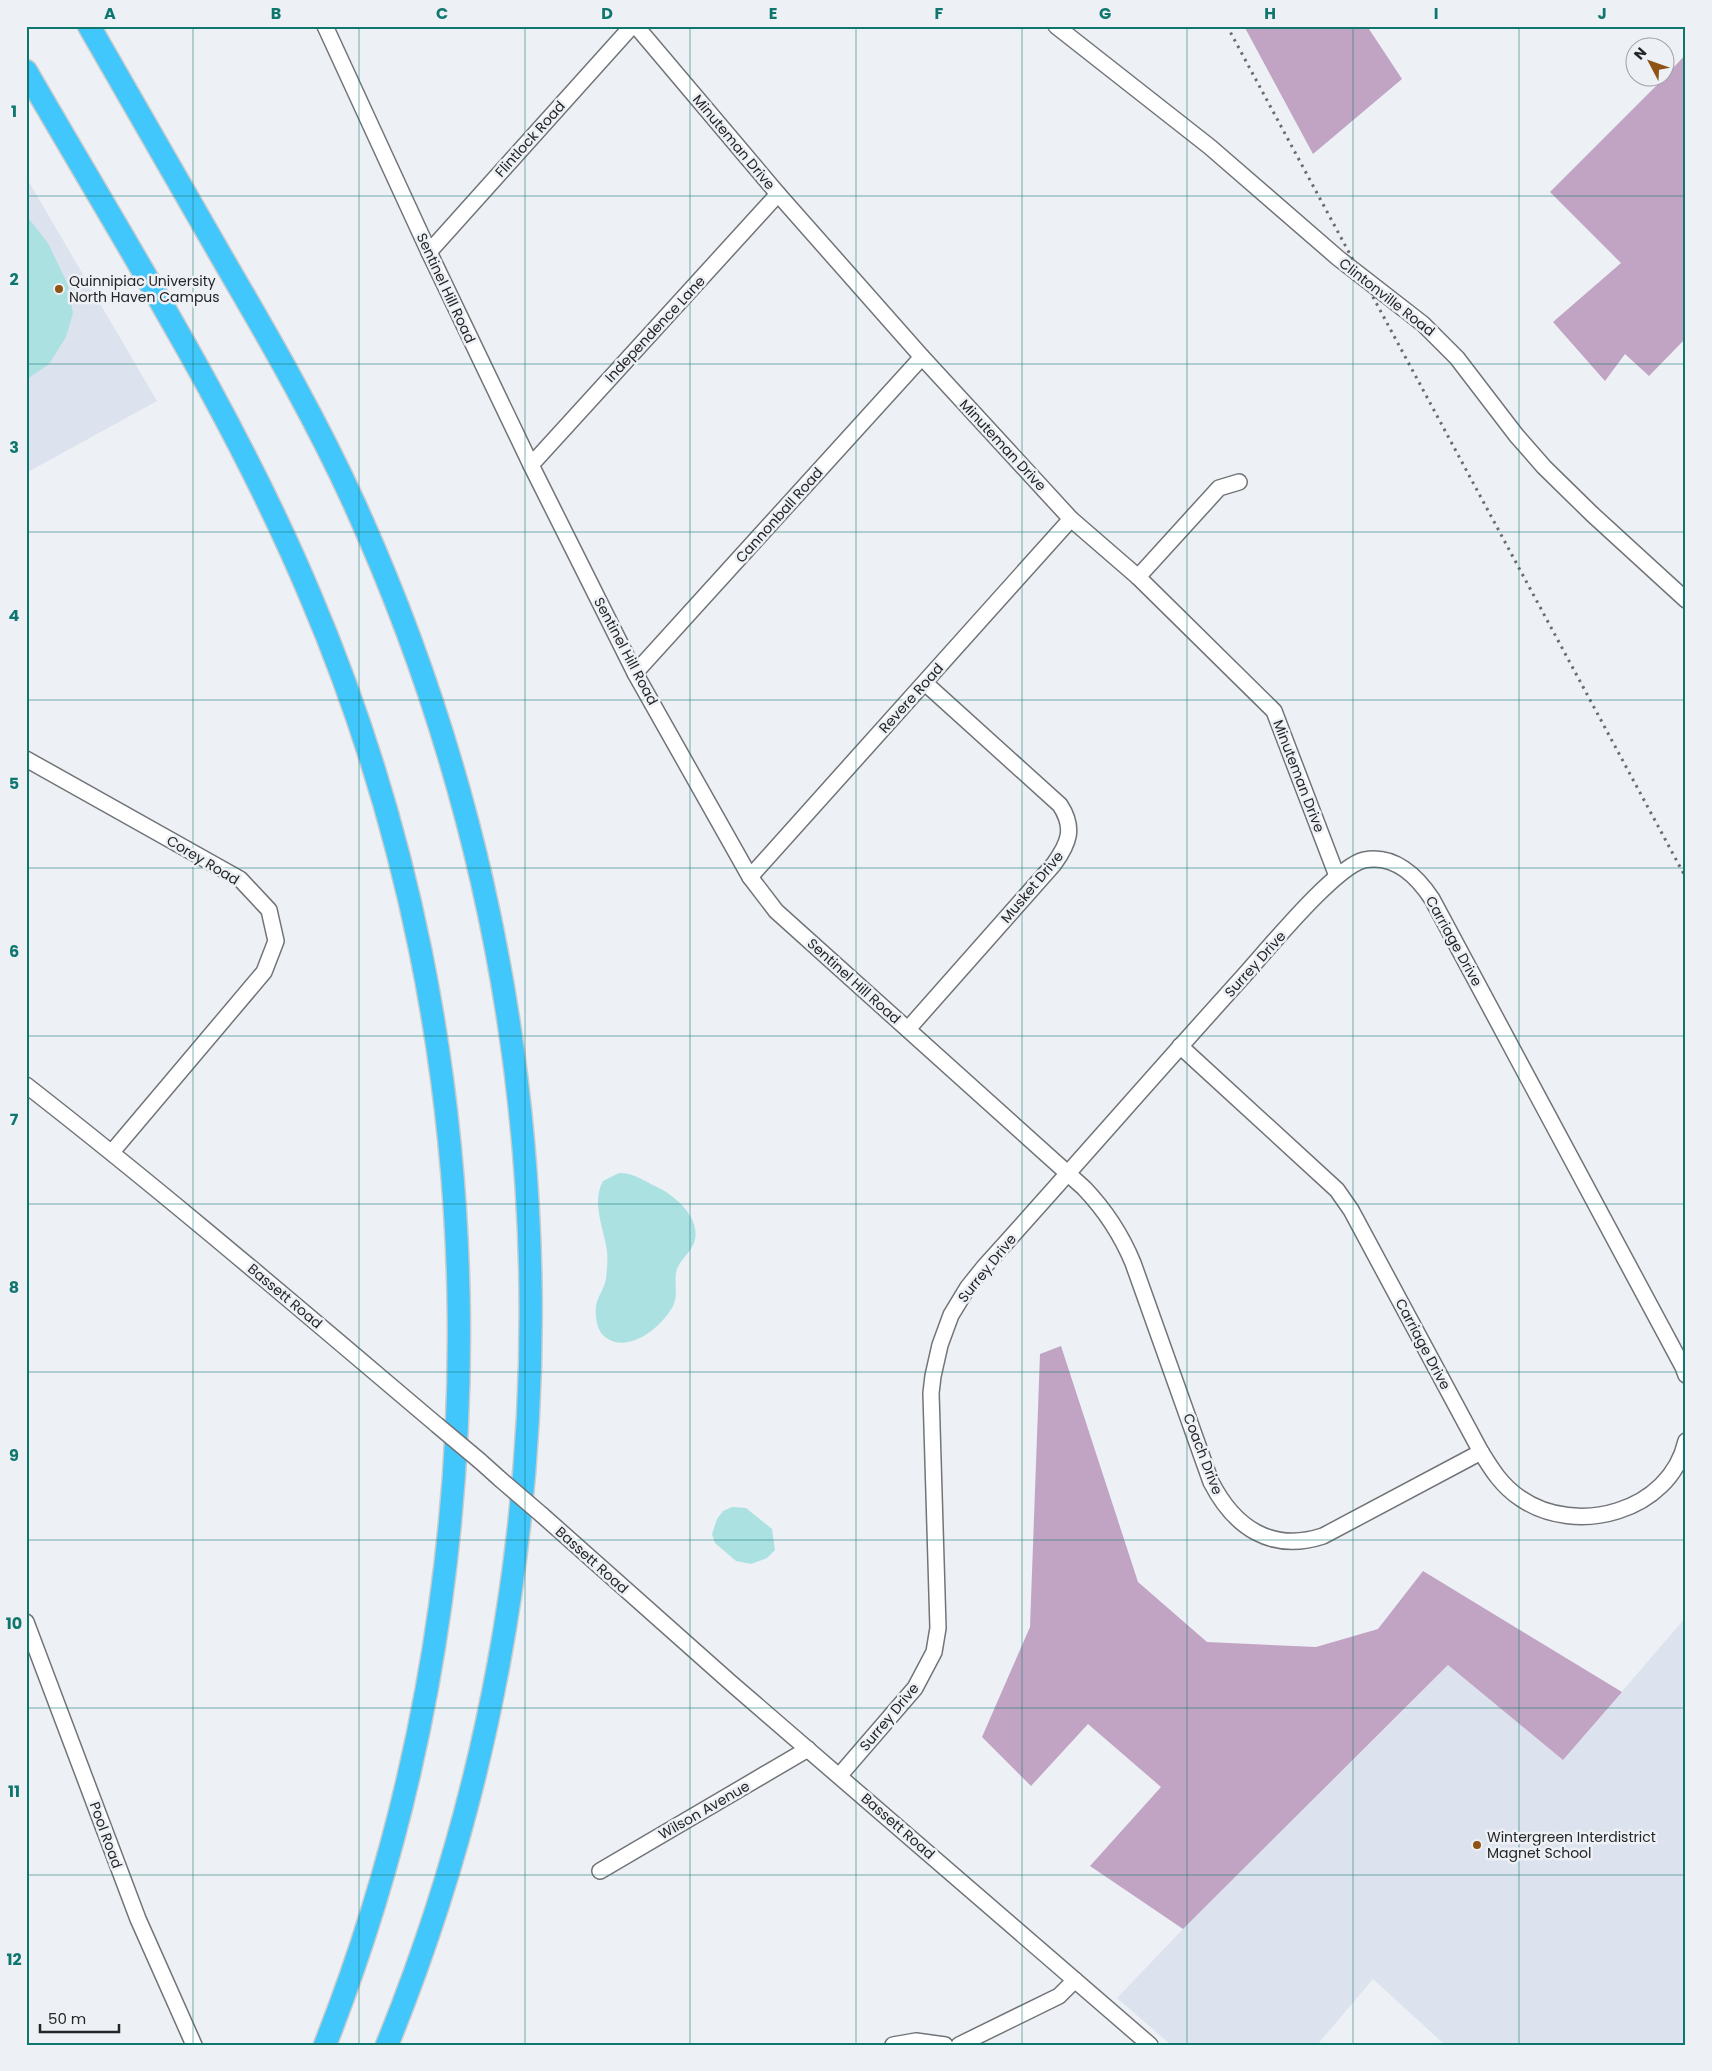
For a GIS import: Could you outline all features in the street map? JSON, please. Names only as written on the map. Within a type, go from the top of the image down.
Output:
[{"type":"highway","points":[[89,26],[294,382],[336,464],[374,550],[413,647],[452,768],[487,904],[511,1036],[526,1178],[531,1276],[529,1419],[518,1541],[496,1684],[471,1791],[430,1930],[387,2045]]},
{"type":"highway","points":[[26,71],[227,422],[278,522],[312,600],[349,695],[384,807],[417,938],[440,1068],[450,1141],[457,1236],[459,1313],[456,1450],[447,1558],[424,1705],[405,1790],[368,1922],[324,2045]]},
{"type":"street","name":"Flintlock Road","points":[[429,252],[632,26]]},
{"type":"street","name":"Minuteman Drive","points":[[636,26],[778,194],[922,357],[1071,518],[1138,577],[1274,711],[1337,876]]},
{"type":"street","name":"Clintonville Road","points":[[1056,26],[1210,146],[1338,258],[1423,324],[1456,358],[1516,435],[1544,467],[1686,600]]},
{"type":"street","name":"Sentinel Hill Road","points":[[330,29],[429,252],[531,465],[636,673],[750,876],[776,911],[1068,1174]]},
{"type":"street","name":"Independence Lane","points":[[531,465],[778,194]]},
{"type":"street","name":"Cannonball Road","points":[[636,673],[922,357]]},
{"type":"street","points":[[1138,577],[1219,488],[1239,482]]},
{"type":"street","name":"Revere Road","points":[[750,876],[1071,518]]},
{"type":"street","name":"Musket Drive","points":[[908,1029],[1054,864],[1068,839],[1069,827],[1067,816],[1060,805],[925,683]]},
{"type":"street","name":"Corey Road","points":[[26,759],[240,879],[269,910],[276,941],[264,972],[112,1152]]},
{"type":"street","name":"Carriage Drive","points":[[1337,876],[1364,860],[1377,860],[1390,862],[1402,867],[1423,885],[1432,898],[1686,1375]]},
{"type":"street","name":"Surrey Drive","points":[[840,1775],[916,1688],[934,1652],[938,1628],[931,1393],[936,1361],[944,1331],[968,1287],[1180,1046],[1337,876]]},
{"type":"street","name":"Carriage Drive","points":[[1180,1046],[1337,1190],[1351,1210],[1481,1452],[1495,1475],[1506,1488],[1538,1508],[1559,1515],[1592,1517],[1609,1514],[1647,1498],[1674,1470],[1684,1450],[1686,1441]]},
{"type":"street","name":"Bassett Road","points":[[26,1085],[112,1152],[310,1315],[1150,2045]]},
{"type":"street","name":"Coach Drive","points":[[1068,1174],[1098,1203],[1120,1233],[1133,1263],[1211,1482],[1225,1506],[1245,1525],[1263,1535],[1284,1541],[1310,1540],[1322,1536],[1481,1452]]},
{"type":"street","name":"Pool Road","points":[[26,1622],[33,1659],[138,1919],[194,2045]]},
{"type":"street","name":"Wilson Avenue","points":[[600,1871],[808,1749]]},
{"type":"street","points":[[960,2045],[1059,1996],[1075,1980]]},
{"type":"street","points":[[893,2045],[916,2041],[945,2045]]},
{"type":"shaded area","points":[[1244,26],[1367,26],[1402,79],[1313,154]]},
{"type":"shaded area","points":[[1686,54],[1686,338],[1649,376],[1625,354],[1605,381],[1553,322],[1621,263],[1550,192],[1654,88],[1674,88],[1674,67]]},
{"type":"shaded area","name":"Quinnipiac University North Haven Campus","points":[[26,177],[157,401],[26,473]]},
{"type":"shaded area","points":[[1061,1346],[1138,1582],[1207,1642],[1316,1647],[1378,1629],[1423,1571],[1622,1692],[1563,1760],[1448,1665],[1183,1929],[1090,1866],[1161,1787],[1088,1724],[1031,1786],[982,1737],[1030,1627],[1040,1354]]},
{"type":"shaded area","name":"Wintergreen Interdistrict Magnet School","points":[[1686,1617],[1686,2045],[1445,2045],[1373,1979],[1317,2045],[1171,2045],[1117,1998],[1183,1929],[1448,1665],[1563,1760]]},
{"type":"water","points":[[26,215],[48,243],[68,285],[73,313],[66,337],[49,364],[26,380]]},
{"type":"water","points":[[619,1173],[630,1174],[640,1178],[668,1193],[692,1219],[696,1235],[692,1247],[677,1269],[675,1301],[668,1314],[653,1330],[644,1336],[624,1343],[614,1342],[605,1337],[600,1331],[596,1317],[596,1305],[605,1283],[607,1261],[607,1251],[599,1216],[598,1198],[603,1181]]},
{"type":"water","points":[[732,1507],[746,1508],[772,1529],[775,1550],[767,1558],[751,1564],[736,1561],[715,1543],[712,1534],[717,1519],[723,1511]]},
{"type":"railway","points":[[1227,26],[1686,878]]},
{"type":"place","name":"Quinnipiac University North Haven Campus","points":[[59,289]]},
{"type":"place","name":"Wintergreen Interdistrict Magnet School","points":[[1477,1845]]}]
